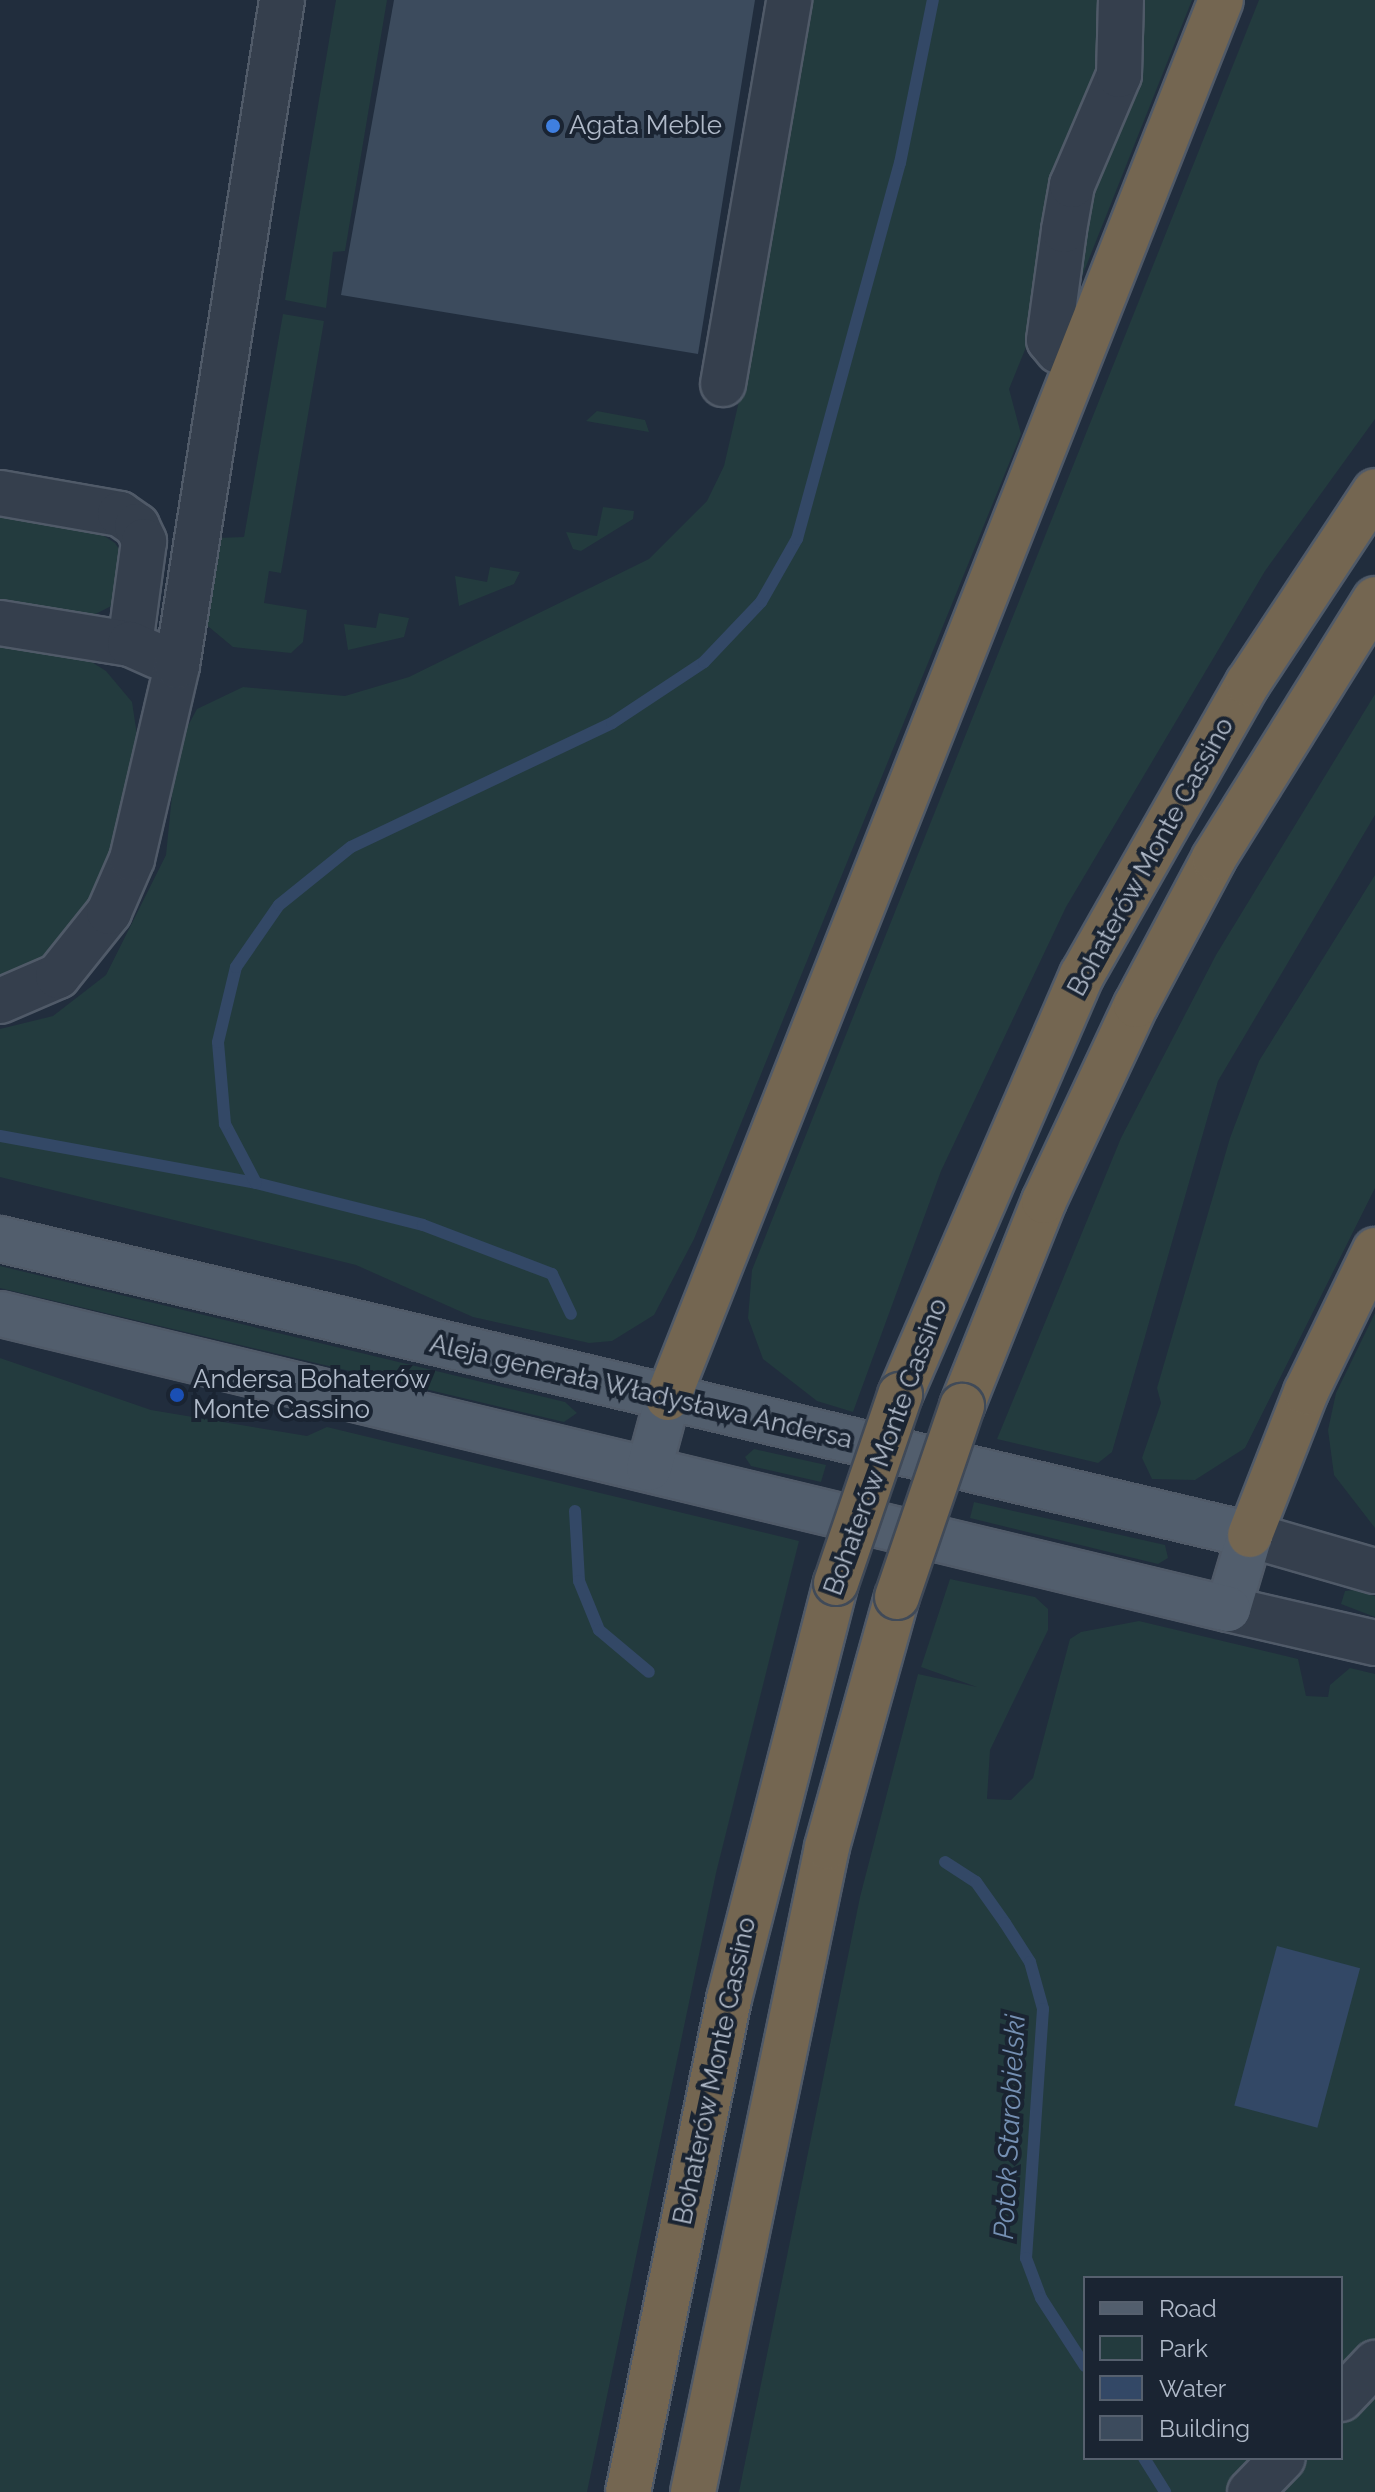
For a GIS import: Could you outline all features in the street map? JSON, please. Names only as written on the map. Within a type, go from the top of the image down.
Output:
[{"type":"highway","points":[[668,1398],[1220,6]]},
{"type":"highway","name":"Bohaterów Monte Cassino","points":[[628,2492],[732,1984],[836,1583],[900,1395],[1082,975],[1248,683],[1375,491]]},
{"type":"highway","points":[[693,2492],[821,1876],[897,1597],[962,1406],[1044,1201],[1136,1005],[1214,858],[1375,599]]},
{"type":"highway","points":[[1250,1535],[1306,1392],[1375,1250]]},
{"type":"main road","name":"Aleja generała Władysława Andersa","points":[[0,1239],[1250,1535]]},
{"type":"main road","points":[[0,1314],[1228,1609],[1250,1535]]},
{"type":"main road","points":[[649,1468],[668,1398]]},
{"type":"street","points":[[0,1001],[58,976],[109,912],[132,859],[177,666],[282,0]]},
{"type":"street","points":[[723,384],[789,0]]},
{"type":"street","points":[[1058,351],[1049,340],[1072,185],[1119,75],[1121,0]]},
{"type":"street","points":[[0,493],[120,514],[137,526],[144,541],[130,644]]},
{"type":"street","points":[[0,623],[130,644],[177,666]]},
{"type":"street","name":"Aleja generała Władysława Andersa","points":[[1250,1535],[1375,1571]]},
{"type":"street","points":[[1228,1609],[1375,1643]]},
{"type":"street","points":[[1343,2397],[1375,2363]]},
{"type":"street","points":[[1250,2492],[1281,2460]]},
{"type":"green space","points":[[336,0],[387,0],[345,251],[333,252],[326,308],[285,300]]},
{"type":"green space","points":[[808,0],[1108,0],[1105,73],[1038,318],[1009,389],[1021,434],[694,1239],[654,1315],[612,1341],[589,1343],[473,1317],[356,1265],[0,1177],[0,1029],[53,1016],[106,975],[166,855],[177,746],[197,709],[243,687],[345,696],[409,677],[649,559],[707,501],[724,466],[739,401]]},
{"type":"green space","points":[[1134,0],[1192,0],[1073,299],[1081,197]]},
{"type":"green space","points":[[1259,0],[1375,0],[1375,419],[1265,571],[1066,907],[941,1171],[853,1412],[817,1401],[763,1359],[748,1318],[752,1270]]},
{"type":"green space","points":[[283,314],[324,321],[281,573],[269,571],[264,603],[307,610],[303,642],[291,653],[233,647],[203,622],[217,538],[244,537]]},
{"type":"green space","points":[[597,411],[645,420],[649,432],[586,421]]},
{"type":"green space","points":[[603,507],[634,511],[633,519],[581,551],[573,549],[566,532],[597,536]]},
{"type":"green space","points":[[0,516],[98,532],[115,543],[125,558],[119,602],[86,619],[0,606]]},
{"type":"green space","points":[[490,567],[520,572],[514,584],[459,606],[455,576],[487,582]]},
{"type":"green space","points":[[379,613],[409,618],[404,637],[348,650],[344,624],[376,628]]},
{"type":"green space","points":[[0,645],[90,661],[106,671],[132,702],[137,735],[119,830],[92,897],[47,963],[0,981]]},
{"type":"green space","points":[[1375,694],[1375,815],[1218,1081],[1112,1452],[1098,1463],[997,1439],[1121,1138],[1216,955]]},
{"type":"green space","points":[[1375,875],[1375,1188],[1245,1448],[1195,1480],[1152,1479],[1142,1458],[1161,1403],[1157,1388],[1230,1138],[1259,1061]]},
{"type":"green space","points":[[0,1266],[565,1402],[577,1413],[564,1422],[0,1288]]},
{"type":"green space","points":[[1375,1313],[1375,1528],[1334,1475],[1328,1430],[1336,1393]]},
{"type":"green space","points":[[0,1358],[151,1410],[307,1436],[327,1427],[799,1541],[716,1873],[587,2492],[0,2492]]},
{"type":"green space","points":[[754,1449],[826,1465],[821,1482],[751,1466],[745,1457]]},
{"type":"green space","points":[[974,1502],[1165,1545],[1168,1558],[1158,1564],[970,1518]]},
{"type":"green space","points":[[950,1579],[1035,1597],[1048,1609],[1048,1630],[990,1750],[987,1799],[1011,1800],[1033,1778],[1070,1639],[1081,1632],[1139,1621],[1298,1659],[1306,1696],[1328,1697],[1330,1685],[1350,1668],[1375,1674],[1375,2339],[1343,2373],[1343,2276],[1083,2276],[1083,2460],[1257,2460],[1225,2492],[739,2492],[860,1897],[918,1674],[977,1687],[921,1667]]},
{"type":"green space","points":[[1354,1590],[1375,1596],[1375,1617],[1341,1604],[1345,1591]]},
{"type":"green space","points":[[1375,2390],[1375,2492],[1276,2492],[1307,2460],[1343,2460],[1343,2423]]},
{"type":"water","points":[[1277,1946],[1360,1968],[1317,2128],[1234,2105]]},
{"type":"building","name":"Agata Meble","points":[[394,0],[755,0],[698,354],[341,295]]},
{"type":"waterway","points":[[256,1183],[225,1124],[218,1042],[236,967],[279,905],[351,847],[612,723],[704,662],[761,602],[797,539],[900,163],[933,0]]},
{"type":"waterway","points":[[0,1136],[256,1183],[423,1225],[552,1274],[571,1314]]},
{"type":"waterway","points":[[575,1511],[579,1581],[599,1630],[649,1672]]},
{"type":"waterway","name":"Potok Starobielski","points":[[945,1862],[976,1882],[1005,1923],[1030,1962],[1043,2009],[1026,2258],[1041,2298],[1083,2363]]},
{"type":"waterway","name":"Potok Starobielski","points":[[1145,2460],[1165,2492]]},
{"type":"place","name":"Agata Meble","points":[[553,126]]},
{"type":"place","name":"Andersa Bohaterów Monte Cassino","points":[[177,1395]]}]
